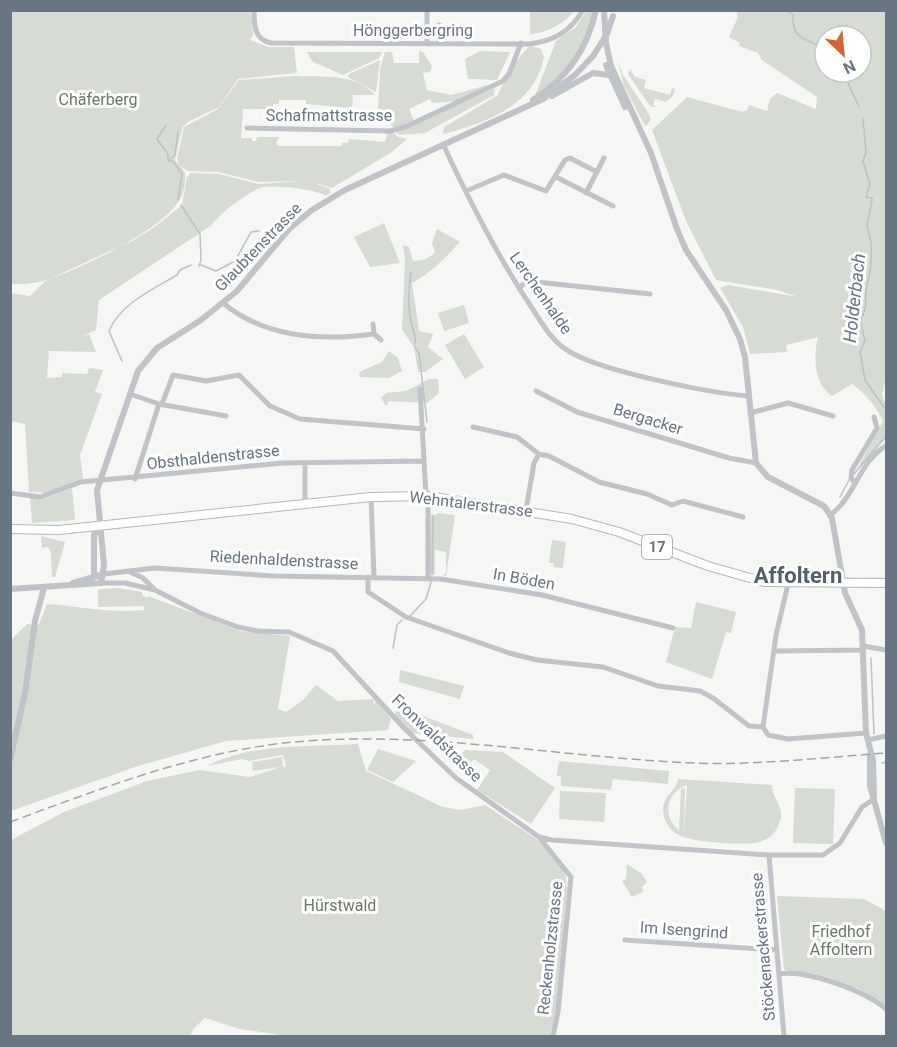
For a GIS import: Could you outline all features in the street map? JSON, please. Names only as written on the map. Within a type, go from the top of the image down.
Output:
[{"type":"main road","name":"Wehntalerstrasse","points":[[10,530],[99,526],[371,497],[427,496],[526,510],[606,528],[733,574],[788,584],[886,583]]},
{"type":"street","name":"Hönggerbergring","points":[[254,10],[256,32],[266,42],[521,44],[554,39],[572,27],[583,10]]},
{"type":"street","points":[[600,10],[610,66],[640,132],[686,250],[737,330],[745,357],[756,463],[768,477],[821,504],[830,515],[848,600],[861,624],[867,737],[871,754],[870,786],[886,843]]},
{"type":"street","points":[[600,10],[602,46],[609,75],[640,132]]},
{"type":"street","name":"Glaubtenstrasse","points":[[525,106],[553,86],[571,68],[600,10]]},
{"type":"street","points":[[427,12],[427,43]]},
{"type":"street","name":"Glaubtenstrasse","points":[[99,526],[97,500],[99,482],[138,371],[151,352],[223,303],[246,283],[290,229],[312,210],[345,190],[543,99],[575,75],[592,56],[603,40],[614,14]]},
{"type":"street","points":[[439,25],[439,43]]},
{"type":"street","name":"Schafmattstrasse","points":[[247,128],[390,131],[405,128],[503,81],[509,74],[521,44]]},
{"type":"street","points":[[543,99],[565,90],[593,73],[609,75]]},
{"type":"street","name":"Lerchenhalde","points":[[443,144],[497,253],[551,336],[576,356],[640,375],[749,396]]},
{"type":"street","points":[[466,191],[504,175],[546,191],[565,160],[570,158],[597,172]]},
{"type":"street","points":[[586,192],[604,158]]},
{"type":"street","points":[[556,177],[613,206]]},
{"type":"street","points":[[519,288],[527,281],[650,294]]},
{"type":"street","points":[[223,303],[248,318],[289,333],[327,338],[374,334]]},
{"type":"street","points":[[373,324],[374,334],[381,340]]},
{"type":"street","points":[[135,479],[173,375],[206,381],[233,375],[244,378],[274,409],[294,418],[424,429]]},
{"type":"street","points":[[420,389],[427,496],[428,578]]},
{"type":"street","name":"Bergacker","points":[[536,391],[577,412],[729,458],[756,463]]},
{"type":"street","points":[[130,394],[161,404],[226,416]]},
{"type":"street","points":[[750,413],[788,404],[833,416]]},
{"type":"street","points":[[854,482],[851,478],[852,470],[877,428],[874,417]]},
{"type":"street","points":[[473,427],[517,437],[539,454],[549,456],[610,486],[647,494],[672,505],[683,501],[742,517]]},
{"type":"street","points":[[830,515],[839,508],[854,482],[875,454],[886,446]]},
{"type":"street","points":[[526,510],[534,463],[539,454]]},
{"type":"street","name":"Obsthaldenstrasse","points":[[10,493],[40,497],[79,483],[287,463],[423,461]]},
{"type":"street","points":[[304,463],[305,504]]},
{"type":"street","points":[[371,497],[371,577]]},
{"type":"street","points":[[99,526],[104,574],[101,583]]},
{"type":"street","points":[[99,526],[93,534],[94,576],[101,583]]},
{"type":"street","points":[[134,585],[155,568]]},
{"type":"street","name":"Riedenhaldenstrasse","points":[[104,574],[155,568],[274,576],[371,577],[368,592],[396,612],[421,623],[524,657],[603,667],[658,686],[700,692],[713,698],[749,726],[763,727],[768,735],[782,738],[886,736]]},
{"type":"street","points":[[125,583],[124,575],[127,571]]},
{"type":"street","name":"Fronwaldstrasse","points":[[127,571],[144,578],[155,590]]},
{"type":"street","points":[[70,585],[104,574]]},
{"type":"street","name":"In Böden","points":[[371,577],[428,578],[542,595],[673,628]]},
{"type":"street","points":[[10,589],[101,583]]},
{"type":"street","name":"Fronwaldstrasse","points":[[101,583],[125,583],[155,590],[200,613],[238,627],[293,633],[333,651],[393,717],[443,767],[483,800],[540,837],[769,855],[817,856],[828,853],[840,843],[866,803],[874,799]]},
{"type":"street","points":[[763,727],[774,651],[788,584]]},
{"type":"street","points":[[10,760],[25,693],[35,621],[44,588]]},
{"type":"street","points":[[774,651],[863,648],[886,650]]},
{"type":"street","name":"Reckenholzstrasse","points":[[540,837],[571,877],[558,1012],[553,1036]]},
{"type":"street","name":"Stöckenackerstrasse","points":[[769,855],[784,1036]]},
{"type":"street","name":"Im Isengrind","points":[[625,940],[776,950]]},
{"type":"street","points":[[778,974],[850,987],[865,993],[886,1009]]},
{"type":"green space","points":[[530,10],[574,11],[555,27],[530,34]]},
{"type":"green space","name":"Chäferberg","points":[[10,11],[251,11],[253,35],[250,40],[268,47],[294,47],[297,73],[238,79],[219,107],[188,122],[182,128],[175,160],[185,172],[184,190],[171,211],[156,223],[118,248],[58,276],[43,281],[11,284]]},
{"type":"green space","points":[[586,11],[594,11],[580,48],[565,69],[535,96],[556,41],[576,27]]},
{"type":"green space","points":[[736,11],[886,11],[886,379],[882,394],[886,406],[886,438],[855,473],[883,421],[880,415],[870,400],[852,384],[832,396],[826,391],[816,370],[818,337],[786,345],[787,352],[750,354],[743,327],[720,288],[728,285],[798,297],[777,290],[716,280],[686,221],[652,130],[687,97],[742,112],[747,110],[749,105],[767,111],[770,99],[777,93],[816,109],[817,97],[762,60],[758,53],[739,46],[740,43],[729,37],[738,17]]},
{"type":"green space","points":[[531,46],[541,49],[544,57],[539,74],[530,89],[519,100],[491,118],[443,134],[444,127],[498,95],[507,76]]},
{"type":"green space","points":[[419,51],[423,52],[432,66],[430,72],[423,73],[427,90],[451,95],[488,85],[456,101],[432,103],[430,99],[409,109],[414,121],[394,128],[378,109],[380,69],[385,52],[392,52],[394,63],[419,63]]},
{"type":"green space","points":[[480,51],[510,52],[497,80],[468,79],[465,59]]},
{"type":"green space","points":[[307,52],[382,52],[379,58],[343,75],[313,62]]},
{"type":"green space","points":[[380,60],[376,92],[348,77],[349,74]]},
{"type":"green space","points":[[618,61],[623,75],[649,114],[651,120],[645,126],[624,86]]},
{"type":"green space","points":[[630,69],[635,77],[646,80],[644,88],[670,95],[672,88],[675,89],[673,96],[666,102],[655,99],[653,105],[659,108],[650,106],[628,74]]},
{"type":"green space","points":[[294,76],[348,80],[367,88],[375,95],[353,95],[352,108],[306,104],[306,100],[279,100],[279,104],[273,104],[273,109],[243,109],[241,138],[252,138],[252,141],[256,141],[257,137],[279,137],[276,144],[279,146],[342,146],[342,143],[348,143],[349,139],[385,142],[387,134],[393,132],[398,137],[407,139],[392,152],[332,188],[312,182],[330,189],[330,193],[326,196],[304,189],[284,187],[266,187],[255,190],[226,210],[212,225],[99,300],[96,330],[78,338],[89,334],[96,352],[49,351],[47,378],[62,377],[62,373],[87,374],[89,368],[103,370],[95,392],[102,394],[80,455],[83,479],[48,493],[29,492],[25,424],[11,421],[10,293],[30,296],[45,281],[134,240],[156,226],[182,205],[187,177],[191,173],[219,174],[259,184],[303,181],[259,182],[218,172],[188,171],[179,165],[177,158],[184,127],[218,109],[239,80]]},
{"type":"green space","points":[[495,88],[494,95],[425,133],[399,135],[396,132]]},
{"type":"green space","points":[[384,223],[400,263],[370,267],[354,237]]},
{"type":"green space","points":[[437,229],[460,242],[444,259],[412,283],[419,331],[433,334],[428,347],[443,359],[425,372],[418,372],[414,347],[402,330],[405,261],[403,245],[409,247],[413,261],[424,260],[435,253],[432,243]]},
{"type":"green space","points":[[464,305],[469,323],[444,331],[438,313]]},
{"type":"green space","points":[[464,334],[484,367],[465,379],[445,345]]},
{"type":"green space","points":[[389,351],[398,358],[402,371],[389,378],[360,377],[359,372],[382,362]]},
{"type":"green space","points":[[429,379],[438,379],[439,393],[427,403],[389,401],[386,406],[381,398],[386,393],[406,391]]},
{"type":"green space","points":[[72,488],[75,520],[32,523],[30,498],[46,498]]},
{"type":"green space","points":[[437,513],[455,515],[446,576],[443,575],[446,573],[446,552],[435,550],[435,575],[429,572],[431,514],[437,515]]},
{"type":"green space","points":[[41,536],[65,542],[55,577],[52,577],[51,553],[48,547],[42,548]]},
{"type":"green space","points":[[552,540],[566,542],[563,568],[553,567],[554,563],[549,563]]},
{"type":"green space","points":[[119,588],[142,592],[142,595],[147,598],[148,596],[241,631],[290,636],[278,709],[286,712],[303,700],[316,685],[338,701],[374,699],[373,706],[376,700],[391,719],[388,730],[226,741],[135,767],[11,811],[11,640],[27,624],[39,624],[47,604],[108,610],[144,610],[144,606],[98,607],[98,589]]},
{"type":"green space","points":[[696,602],[736,612],[731,633],[726,632],[712,679],[666,662],[675,627],[691,628]]},
{"type":"green space","points":[[400,670],[464,686],[460,699],[399,682]]},
{"type":"green space","points":[[397,706],[473,735],[473,739],[412,733],[395,715]]},
{"type":"green space","name":"Hürstwald","points":[[358,744],[366,771],[443,807],[461,810],[485,805],[538,840],[562,866],[567,889],[558,999],[551,1036],[287,1036],[240,1029],[205,1018],[194,1028],[190,1036],[11,1036],[11,840],[64,812],[147,781],[200,770],[250,777],[281,767],[253,771],[252,762],[282,757],[283,767],[286,766],[283,755],[249,761],[242,759],[207,766],[242,753],[281,748]]},
{"type":"green space","points":[[378,749],[416,761],[393,782],[367,770]]},
{"type":"green space","points":[[465,750],[503,752],[555,788],[531,824],[477,790],[490,770],[474,759],[467,766],[459,760]]},
{"type":"green space","points":[[559,761],[669,771],[668,784],[613,779],[611,790],[561,786],[561,777],[557,776]]},
{"type":"green space","points":[[678,779],[772,785],[781,815],[776,831],[770,837],[753,843],[707,842],[681,836],[668,825],[663,809],[666,799]],"holes":[[[687,785],[684,832],[685,789],[681,788],[679,830],[673,824],[668,811],[675,793],[680,788]]]},
{"type":"green space","points":[[795,788],[835,789],[833,844],[793,843]]},
{"type":"green space","points":[[560,791],[606,793],[604,822],[559,819]]},
{"type":"green space","points":[[627,864],[642,874],[647,882],[642,887],[643,892],[632,897],[622,881],[626,879]]},
{"type":"green space","name":"Friedhof Affoltern","points":[[777,896],[864,899],[886,911],[886,1006],[857,988],[784,970]]},
{"type":"waterway","name":"Holderbach","points":[[786,10],[793,15],[793,24],[798,35],[813,44]]},
{"type":"waterway","name":"Holderbach","points":[[848,84],[859,107]]},
{"type":"waterway","name":"Holderbach","points":[[863,118],[866,152],[863,161],[870,184],[866,197],[872,198],[867,225],[871,241],[870,270],[866,306],[860,321],[865,340],[860,352],[865,380],[886,410]]},
{"type":"waterway","points":[[166,125],[157,139],[168,154],[168,161]]},
{"type":"waterway","points":[[168,161],[175,155],[178,132]]},
{"type":"waterway","points":[[168,161],[173,161],[182,174],[178,200]]},
{"type":"waterway","points":[[181,205],[200,234],[201,260],[199,266]]},
{"type":"waterway","points":[[201,265],[216,271],[235,261],[251,232],[259,231]]},
{"type":"waterway","points":[[122,361],[109,331],[114,321],[138,298],[191,265]]},
{"type":"waterway","points":[[411,272],[409,309],[416,337],[415,343]]},
{"type":"waterway","points":[[415,347],[419,353],[427,422]]},
{"type":"waterway","name":"Holderbach","points":[[854,474],[886,436]]},
{"type":"waterway","name":"Holderbach","points":[[840,497],[849,480]]},
{"type":"waterway","points":[[432,575],[433,516]]},
{"type":"waterway","points":[[410,616],[426,599],[431,582]]},
{"type":"waterway","points":[[393,648],[397,625],[402,620]]},
{"type":"waterway","name":"Holderbach","points":[[871,658],[874,734]]},
{"type":"waterway","name":"Holderbach","points":[[882,763],[886,762]]},
{"type":"railway","points":[[10,822],[111,785],[179,764],[214,755],[284,743],[381,739],[430,741],[625,759],[700,763],[780,761],[886,753]]},
{"type":"district","name":"Affoltern","points":[[798,575]]}]
